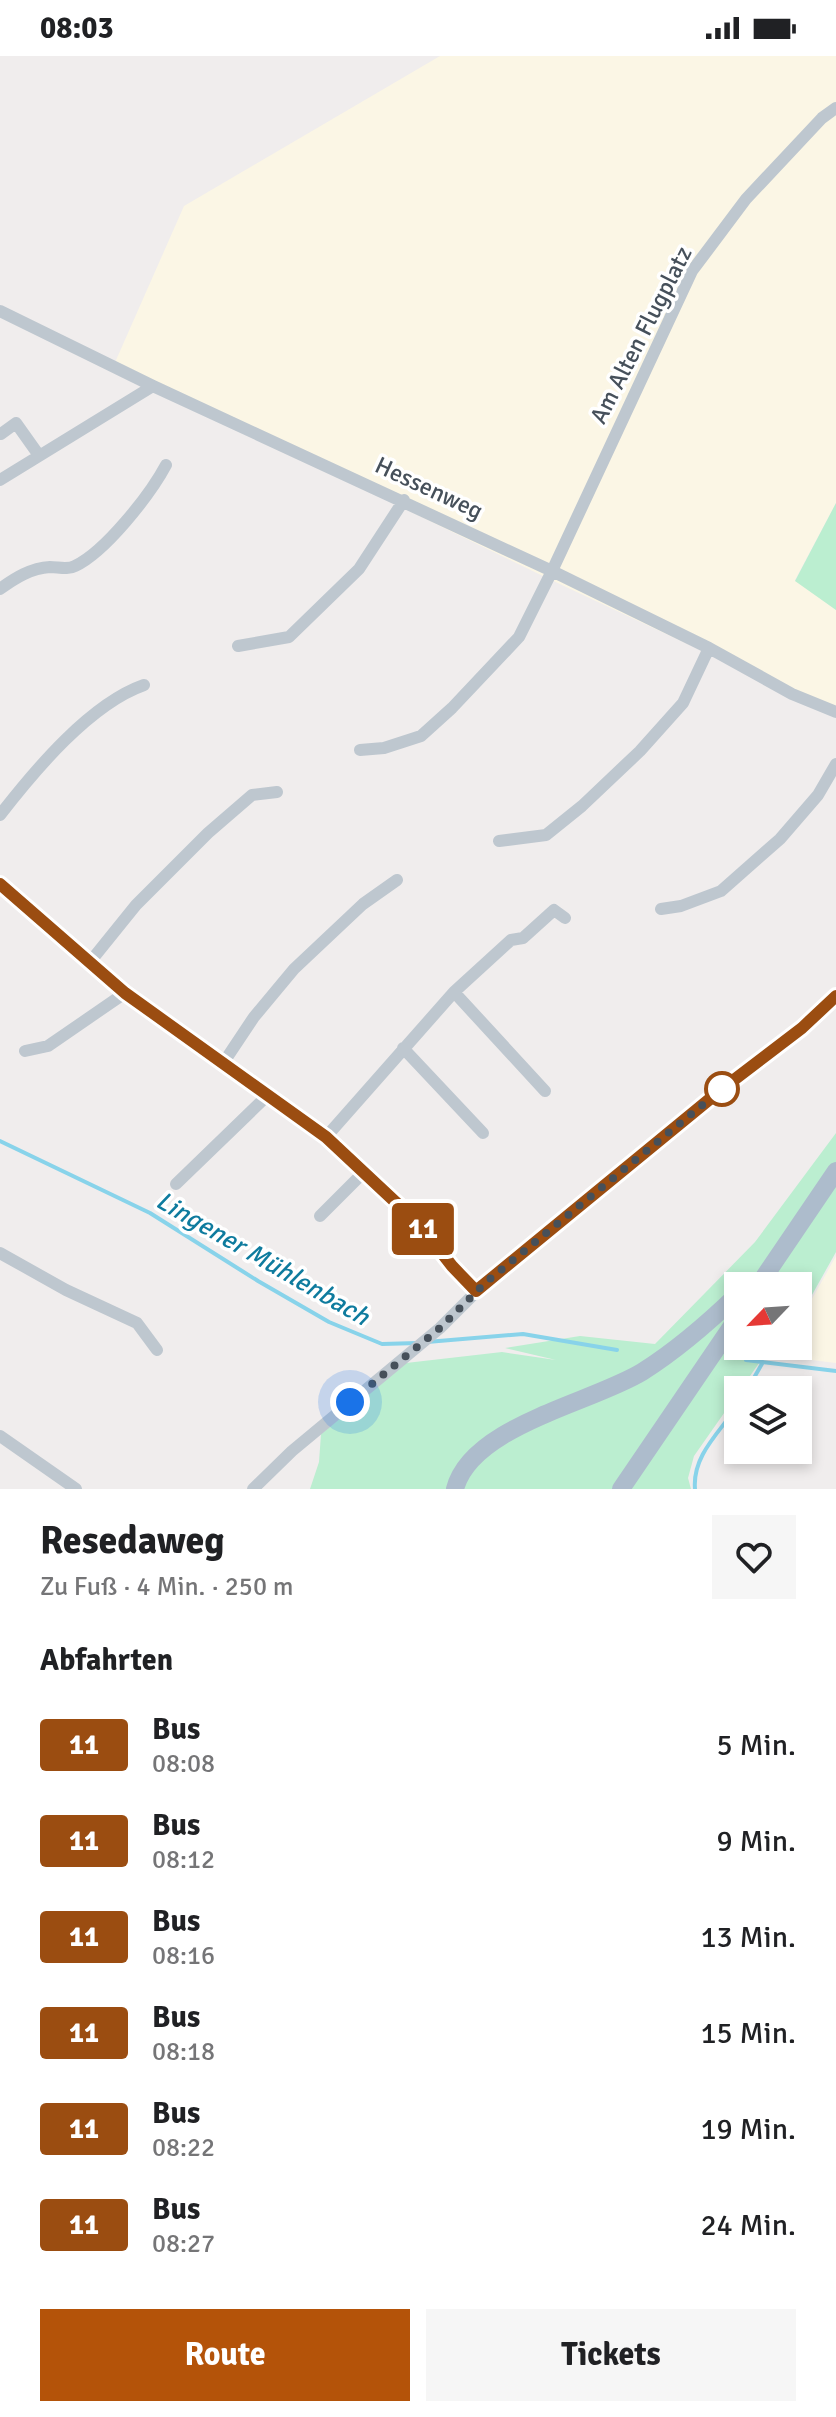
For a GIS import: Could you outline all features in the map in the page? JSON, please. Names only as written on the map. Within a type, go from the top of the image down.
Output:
[{"type":"main road","points":[[767,1272],[836,1171]]},
{"type":"main road","points":[[760,1272],[781,1250]]},
{"type":"main road","points":[[455,1489],[470,1458],[512,1429],[641,1373],[697,1333],[724,1307]]},
{"type":"main road","points":[[621,1489],[724,1338]]},
{"type":"street","name":"Am Alten Flugplatz","points":[[360,750],[384,748],[421,736],[519,637],[692,271],[746,199],[822,118],[836,108]]},
{"type":"street","name":"Hessenweg","points":[[0,311],[153,386],[404,500],[709,648],[792,694],[836,712]]},
{"type":"street","points":[[0,480],[153,386]]},
{"type":"street","points":[[1,434],[16,423],[38,454]]},
{"type":"street","points":[[0,589],[17,576],[48,567],[72,568],[89,557],[133,512],[166,465]]},
{"type":"street","points":[[238,646],[289,637],[359,569],[404,500]]},
{"type":"street","points":[[499,841],[546,835],[582,806],[640,751],[683,703],[709,648]]},
{"type":"street","points":[[0,815],[54,751],[124,692],[144,685]]},
{"type":"street","points":[[661,909],[681,906],[721,891],[780,839],[818,795],[836,764]]},
{"type":"street","points":[[90,962],[136,905],[208,833],[252,795],[277,792]]},
{"type":"street","points":[[224,1062],[254,1017],[294,969],[363,904],[397,880]]},
{"type":"street","points":[[0,884],[125,993],[326,1137],[420,1225],[476,1291]]},
{"type":"street","points":[[326,1137],[454,992],[511,940],[523,938],[554,910],[565,918]]},
{"type":"street","points":[[454,992],[545,1091]]},
{"type":"street","points":[[25,1051],[48,1046],[125,993]]},
{"type":"street","points":[[253,1489],[292,1451],[437,1330],[476,1291],[711,1098],[802,1028],[836,996]]},
{"type":"street","points":[[403,1048],[483,1133]]},
{"type":"street","points":[[176,1184],[269,1094]]},
{"type":"street","points":[[320,1216],[364,1172]]},
{"type":"street","points":[[0,1253],[66,1290],[137,1323],[157,1350]]},
{"type":"street","points":[[0,1436],[76,1489]]},
{"type":"shaded area","points":[[440,56],[836,56],[836,503],[795,580],[836,610],[836,714],[547,578],[113,367],[184,206]]},
{"type":"shaded area","points":[[836,1256],[836,1363],[812,1360],[812,1299]]},
{"type":"green space","points":[[836,503],[836,610],[795,581]]},
{"type":"green space","points":[[836,1133],[836,1252],[812,1295],[812,1272],[726,1272],[755,1242]]},
{"type":"green space","points":[[724,1274],[724,1360],[761,1360],[750,1376],[724,1376],[724,1413],[694,1456],[688,1478],[691,1489],[310,1489],[319,1462],[321,1434],[406,1363],[502,1352],[556,1360],[505,1348],[580,1336],[655,1344]]},
{"type":"waterway","name":"Lingener Mühlenbach","points":[[0,1141],[150,1213],[329,1322],[382,1344],[418,1343]]},
{"type":"waterway","name":"Lingener Mühlenbach","points":[[427,1342],[523,1334],[617,1350]]},
{"type":"waterway","name":"Lingener Mühlenbach","points":[[746,1360],[836,1371]]},
{"type":"waterway","points":[[755,1376],[763,1362]]},
{"type":"waterway","points":[[695,1489],[698,1465],[724,1424]]},
{"type":"bus line","name":"11","points":[[0,884],[125,993],[326,1137],[420,1225],[476,1291],[722,1089],[802,1028],[836,996]]},
{"type":"route","points":[[350,1402],[440,1328],[485,1283],[722,1089]]}]
